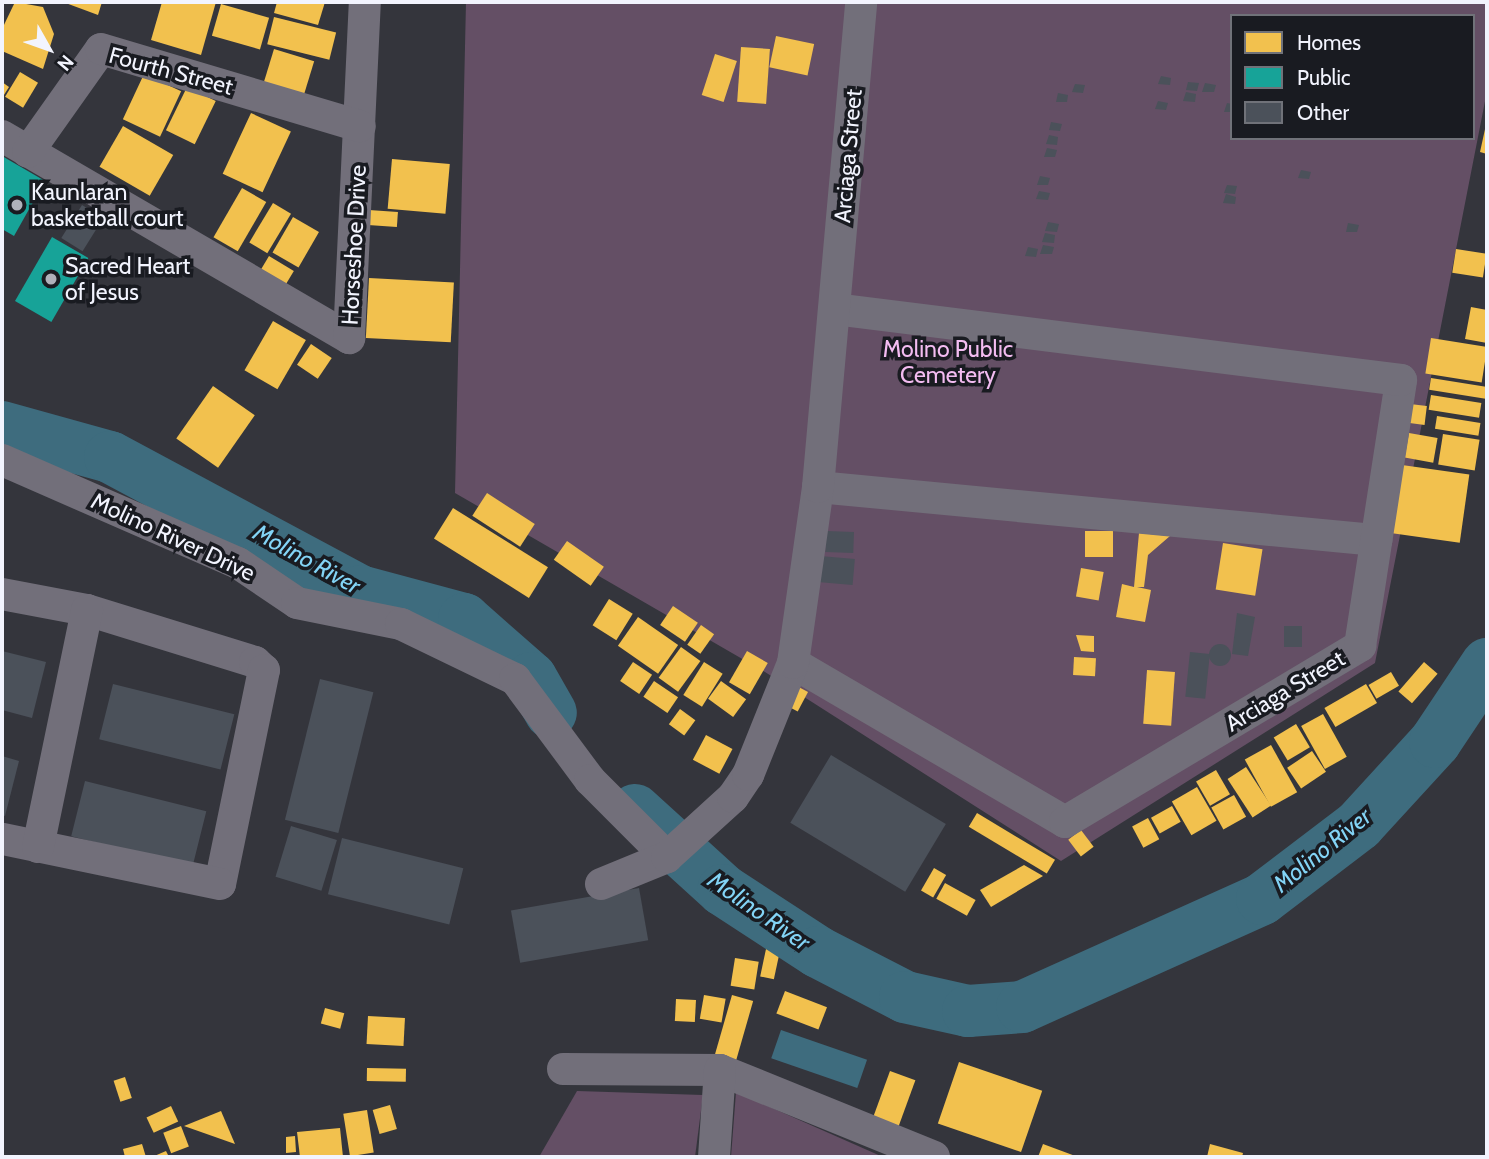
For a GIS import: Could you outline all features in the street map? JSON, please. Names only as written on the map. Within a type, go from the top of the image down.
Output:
[{"type":"street","name":"Horseshoe Drive","points":[[15,144],[349,338],[365,2]]},
{"type":"street","name":"Arciaga Street","points":[[835,309],[1401,380],[1360,646],[1065,822],[793,663],[818,487],[861,2]]},
{"type":"street","name":"Fourth Street","points":[[15,144],[101,49],[360,126]]},
{"type":"street","name":"Molino River Drive","points":[[2,460],[238,563],[297,603],[401,624],[514,679],[590,780],[667,858]]},
{"type":"street","points":[[818,487],[1376,540]]},
{"type":"street","points":[[2,594],[87,610],[264,670],[227,866],[214,888],[2,839]]},
{"type":"street","points":[[38,847],[87,610]]},
{"type":"street","points":[[601,884],[667,858],[733,797],[748,775],[793,663]]},
{"type":"street","points":[[563,1069],[720,1070],[934,1157]]},
{"type":"street","points":[[715,1157],[720,1070]]},
{"type":"green space","name":"Molino Public Cemetery","points":[[466,2],[1487,2],[1487,91],[1375,663],[1061,861],[765,672],[455,493]]},
{"type":"green space","points":[[577,1091],[703,1095],[695,1157],[539,1157]]},
{"type":"green space","points":[[736,1092],[883,1157],[731,1157]]},
{"type":"water","points":[[781,1030],[867,1060],[857,1088],[771,1058]]},
{"type":"building: Homes","points":[[15,2],[43,7],[54,34],[43,69],[2,51],[2,29]]},
{"type":"building: Homes","points":[[63,2],[102,2],[98,15]]},
{"type":"building: Homes","points":[[162,2],[216,2],[201,55],[151,40]]},
{"type":"building: Homes","points":[[277,2],[325,2],[318,25],[274,13]]},
{"type":"building: Homes","points":[[221,4],[269,18],[260,50],[212,36]]},
{"type":"building: Homes","points":[[274,17],[336,32],[329,60],[267,44]]},
{"type":"building: Homes","points":[[776,36],[814,44],[807,75],[769,67]]},
{"type":"building: Homes","points":[[741,47],[770,49],[766,104],[737,102]]},
{"type":"building: Homes","points":[[274,49],[314,61],[302,100],[262,87]]},
{"type":"building: Homes","points":[[715,54],[737,61],[724,102],[702,95]]},
{"type":"building: Homes","points":[[20,72],[38,83],[23,108],[5,97]]},
{"type":"building: Homes","points":[[144,74],[181,91],[160,137],[123,119]]},
{"type":"building: Homes","points":[[2,82],[9,87],[2,98]]},
{"type":"building: Homes","points":[[187,87],[216,101],[195,144],[166,130]]},
{"type":"building: Homes","points":[[251,113],[291,132],[263,192],[223,174]]},
{"type":"building: Homes","points":[[1487,120],[1487,154],[1480,152]]},
{"type":"building: Homes","points":[[123,126],[173,155],[150,196],[100,167]]},
{"type":"building: Homes","points":[[392,159],[450,164],[445,214],[388,209]]},
{"type":"building: Homes","points":[[242,188],[266,202],[238,251],[214,237]]},
{"type":"building: Homes","points":[[273,203],[291,214],[267,253],[249,242]]},
{"type":"building: Homes","points":[[369,210],[398,212],[397,227],[368,225]]},
{"type":"building: Homes","points":[[293,217],[319,232],[298,268],[272,253]]},
{"type":"building: Homes","points":[[1456,249],[1487,254],[1483,278],[1452,273]]},
{"type":"building: Homes","points":[[269,256],[294,271],[280,294],[255,279]]},
{"type":"building: Homes","points":[[369,278],[454,282],[451,342],[366,338]]},
{"type":"building: Homes","points":[[1471,307],[1487,310],[1487,343],[1465,339]]},
{"type":"building: Homes","points":[[273,321],[306,340],[277,389],[244,370]]},
{"type":"building: Homes","points":[[1431,338],[1487,347],[1482,382],[1425,374]]},
{"type":"building: Homes","points":[[311,344],[332,358],[318,379],[297,365]]},
{"type":"building: Homes","points":[[1431,378],[1487,387],[1485,399],[1429,390]]},
{"type":"building: Homes","points":[[213,386],[255,415],[218,468],[176,438]]},
{"type":"building: Homes","points":[[1431,395],[1481,403],[1479,418],[1429,410]]},
{"type":"building: Homes","points":[[1410,404],[1427,406],[1425,425],[1408,423]]},
{"type":"building: Homes","points":[[1437,416],[1480,423],[1478,436],[1435,429]]},
{"type":"building: Homes","points":[[1409,433],[1438,438],[1433,463],[1405,458]]},
{"type":"building: Homes","points":[[1443,434],[1480,440],[1475,470],[1438,465]]},
{"type":"building: Homes","points":[[1402,465],[1469,474],[1460,543],[1392,533]]},
{"type":"building: Homes","points":[[487,493],[535,524],[520,547],[472,516]]},
{"type":"building: Homes","points":[[453,508],[548,567],[529,598],[434,539]]},
{"type":"building: Homes","points":[[1085,531],[1113,531],[1113,557],[1085,557]]},
{"type":"building: Homes","points":[[1139,533],[1170,536],[1148,555],[1144,587],[1137,587],[1151,590],[1145,622],[1116,617],[1122,584],[1134,587]]},
{"type":"building: Homes","points":[[567,541],[604,567],[591,586],[554,560]]},
{"type":"building: Homes","points":[[1223,543],[1263,549],[1255,596],[1216,589]]},
{"type":"building: Homes","points":[[1081,568],[1104,572],[1099,601],[1076,597]]},
{"type":"building: Homes","points":[[609,599],[633,614],[616,640],[593,625]]},
{"type":"building: Homes","points":[[673,606],[698,623],[685,642],[660,625]]},
{"type":"building: Homes","points":[[638,617],[678,645],[658,674],[618,646]]},
{"type":"building: Homes","points":[[701,625],[714,634],[700,654],[687,645]]},
{"type":"building: Homes","points":[[1076,635],[1094,636],[1094,652],[1081,651]]},
{"type":"building: Homes","points":[[681,647],[700,661],[678,692],[659,678]]},
{"type":"building: Homes","points":[[747,651],[768,663],[750,694],[729,682]]},
{"type":"building: Homes","points":[[1074,657],[1096,658],[1095,676],[1073,675]]},
{"type":"building: Homes","points":[[633,662],[652,675],[639,694],[620,681]]},
{"type":"building: Homes","points":[[704,662],[723,674],[702,707],[683,695]]},
{"type":"building: Homes","points":[[1424,662],[1438,674],[1412,703],[1398,691]]},
{"type":"building: Homes","points":[[1147,670],[1175,672],[1171,726],[1143,724]]},
{"type":"building: Homes","points":[[1391,672],[1399,686],[1376,699],[1368,685]]},
{"type":"building: Homes","points":[[654,681],[678,697],[667,713],[643,697]]},
{"type":"building: Homes","points":[[721,681],[746,699],[733,717],[708,699]]},
{"type":"building: Homes","points":[[793,684],[808,692],[798,711],[783,703]]},
{"type":"building: Homes","points":[[1366,684],[1377,703],[1335,727],[1324,708]]},
{"type":"building: Homes","points":[[680,709],[695,720],[684,736],[669,724]]},
{"type":"building: Homes","points":[[1323,714],[1347,757],[1325,769],[1301,726]]},
{"type":"building: Homes","points":[[1296,724],[1310,747],[1288,761],[1274,737]]},
{"type":"building: Homes","points":[[706,735],[732,749],[719,774],[693,760]]},
{"type":"building: Homes","points":[[1271,745],[1297,792],[1271,807],[1245,760]]},
{"type":"building: Homes","points":[[1312,751],[1326,772],[1301,789],[1287,768]]},
{"type":"building: Homes","points":[[1246,767],[1271,806],[1253,818],[1228,779]]},
{"type":"building: Homes","points":[[1216,770],[1230,794],[1210,806],[1196,782]]},
{"type":"building: Homes","points":[[1197,787],[1216,821],[1191,835],[1172,802]]},
{"type":"building: Homes","points":[[1234,795],[1246,817],[1223,829],[1211,808]]},
{"type":"building: Homes","points":[[1172,806],[1181,822],[1160,833],[1151,818]]},
{"type":"building: Homes","points":[[977,813],[1055,860],[1047,874],[969,827]]},
{"type":"building: Homes","points":[[1148,818],[1159,839],[1143,848],[1132,826]]},
{"type":"building: Homes","points":[[1081,830],[1094,847],[1081,856],[1068,840]]},
{"type":"building: Homes","points":[[1024,865],[1043,876],[991,907],[980,890]]},
{"type":"building: Homes","points":[[934,868],[946,875],[933,898],[921,891]]},
{"type":"building: Homes","points":[[945,883],[976,900],[967,916],[936,899]]},
{"type":"building: Homes","points":[[766,949],[780,952],[774,979],[760,976]]},
{"type":"building: Homes","points":[[735,958],[759,962],[754,989],[731,986]]},
{"type":"building: Homes","points":[[785,991],[827,1007],[818,1030],[776,1013]]},
{"type":"building: Homes","points":[[704,995],[726,999],[721,1022],[700,1019]]},
{"type":"building: Homes","points":[[732,995],[753,1001],[736,1063],[714,1057]]},
{"type":"building: Homes","points":[[676,999],[696,1000],[695,1022],[675,1021]]},
{"type":"building: Homes","points":[[325,1008],[344,1013],[340,1029],[321,1023]]},
{"type":"building: Homes","points":[[368,1016],[405,1018],[403,1046],[367,1044]]},
{"type":"building: Homes","points":[[959,1062],[1042,1091],[1021,1152],[938,1123]]},
{"type":"building: Homes","points":[[367,1068],[406,1069],[406,1082],[367,1081]]},
{"type":"building: Homes","points":[[890,1071],[915,1080],[897,1130],[872,1121]]},
{"type":"building: Homes","points":[[125,1077],[132,1098],[120,1102],[114,1081]]},
{"type":"building: Homes","points":[[390,1105],[397,1129],[380,1134],[373,1110]]},
{"type":"building: Homes","points":[[171,1106],[178,1121],[154,1133],[147,1117]]},
{"type":"building: Homes","points":[[367,1110],[374,1152],[350,1156],[343,1114]]},
{"type":"building: Homes","points":[[221,1111],[235,1144],[184,1126]]},
{"type":"building: Homes","points":[[181,1126],[189,1147],[171,1153],[163,1133]]},
{"type":"building: Homes","points":[[340,1128],[343,1157],[300,1157],[297,1132]]},
{"type":"building: Homes","points":[[295,1136],[296,1152],[286,1153],[286,1137]]},
{"type":"building: Homes","points":[[142,1144],[146,1157],[125,1157],[123,1149]]},
{"type":"building: Homes","points":[[1043,1144],[1078,1157],[1038,1157]]},
{"type":"building: Homes","points":[[1210,1144],[1243,1153],[1242,1157],[1207,1157]]},
{"type":"building: Homes","points":[[166,1151],[169,1157],[152,1157]]},
{"type":"building: Public","name":"Kaunlaran basketball court","points":[[2,156],[45,181],[14,236],[2,229]]},
{"type":"building: Public","name":"Sacred Heart of Jesus","points":[[52,237],[88,258],[51,322],[15,301]]},
{"type":"building: Other","points":[[1161,76],[1171,78],[1170,85],[1158,84]]},
{"type":"building: Other","points":[[1188,82],[1199,83],[1197,91],[1186,90]]},
{"type":"building: Other","points":[[1205,83],[1216,85],[1214,92],[1202,92]]},
{"type":"building: Other","points":[[1075,84],[1085,85],[1083,93],[1072,92]]},
{"type":"building: Other","points":[[1186,92],[1196,94],[1195,102],[1183,101]]},
{"type":"building: Other","points":[[1058,93],[1068,95],[1067,102],[1056,102]]},
{"type":"building: Other","points":[[1158,101],[1168,103],[1166,110],[1155,109]]},
{"type":"building: Other","points":[[1227,103],[1230,104],[1230,112],[1224,112]]},
{"type":"building: Other","points":[[1051,122],[1062,124],[1060,131],[1049,130]]},
{"type":"building: Other","points":[[1049,135],[1058,137],[1057,145],[1046,144]]},
{"type":"building: Other","points":[[1047,148],[1057,150],[1055,157],[1044,157]]},
{"type":"building: Other","points":[[1301,170],[1311,172],[1309,179],[1298,178]]},
{"type":"building: Other","points":[[1040,176],[1050,178],[1048,185],[1037,185]]},
{"type":"building: Other","points":[[1227,185],[1237,186],[1235,194],[1224,193]]},
{"type":"building: Other","points":[[1039,191],[1050,193],[1048,200],[1036,199]]},
{"type":"building: Other","points":[[1226,194],[1236,197],[1235,204],[1223,203]]},
{"type":"building: Other","points":[[82,205],[103,218],[83,251],[61,238]]},
{"type":"building: Other","points":[[1048,222],[1059,224],[1057,232],[1045,231]]},
{"type":"building: Other","points":[[1348,223],[1359,225],[1357,232],[1346,232]]},
{"type":"building: Other","points":[[1045,233],[1055,235],[1054,243],[1042,242]]},
{"type":"building: Other","points":[[1043,245],[1054,247],[1052,254],[1040,254]]},
{"type":"building: Other","points":[[1028,247],[1038,249],[1036,257],[1025,256]]},
{"type":"building: Other","points":[[826,531],[854,532],[853,553],[825,552]]},
{"type":"building: Other","points":[[820,556],[855,559],[853,585],[818,582]]},
{"type":"building: Other","points":[[1237,613],[1255,617],[1248,656],[1232,654]]},
{"type":"building: Other","points":[[1284,626],[1302,626],[1302,647],[1284,647]]},
{"type":"building: Other","points":[[1220,644],[1228,647],[1231,655],[1228,663],[1220,666],[1212,663],[1209,655],[1212,647]]},
{"type":"building: Other","points":[[2,651],[46,662],[32,718],[2,710]]},
{"type":"building: Other","points":[[1190,652],[1210,654],[1205,699],[1185,697]]},
{"type":"building: Other","points":[[320,679],[373,692],[338,833],[285,820]]},
{"type":"building: Other","points":[[113,684],[234,714],[220,770],[99,739]]},
{"type":"building: Other","points":[[831,755],[946,824],[905,892],[790,823]]},
{"type":"building: Other","points":[[2,756],[19,761],[5,816],[2,815]]},
{"type":"building: Other","points":[[85,781],[206,811],[192,867],[71,836]]},
{"type":"building: Other","points":[[291,826],[337,840],[321,891],[276,877]]},
{"type":"building: Other","points":[[342,838],[463,868],[449,925],[328,894]]},
{"type":"building: Other","points":[[639,888],[648,940],[520,963],[511,911]]},
{"type":"waterway","name":"Molino River","points":[[2,427],[110,457],[360,591],[464,619],[531,678],[551,713]]},
{"type":"waterway","name":"Molino River","points":[[635,810],[723,890],[818,952],[905,997],[968,1011],[1022,1007],[1262,899],[1359,825],[1435,742],[1487,664]]},
{"type":"place","name":"Kaunlaran basketball court","points":[[17,205]]},
{"type":"place","name":"Sacred Heart of Jesus","points":[[51,279]]}]
